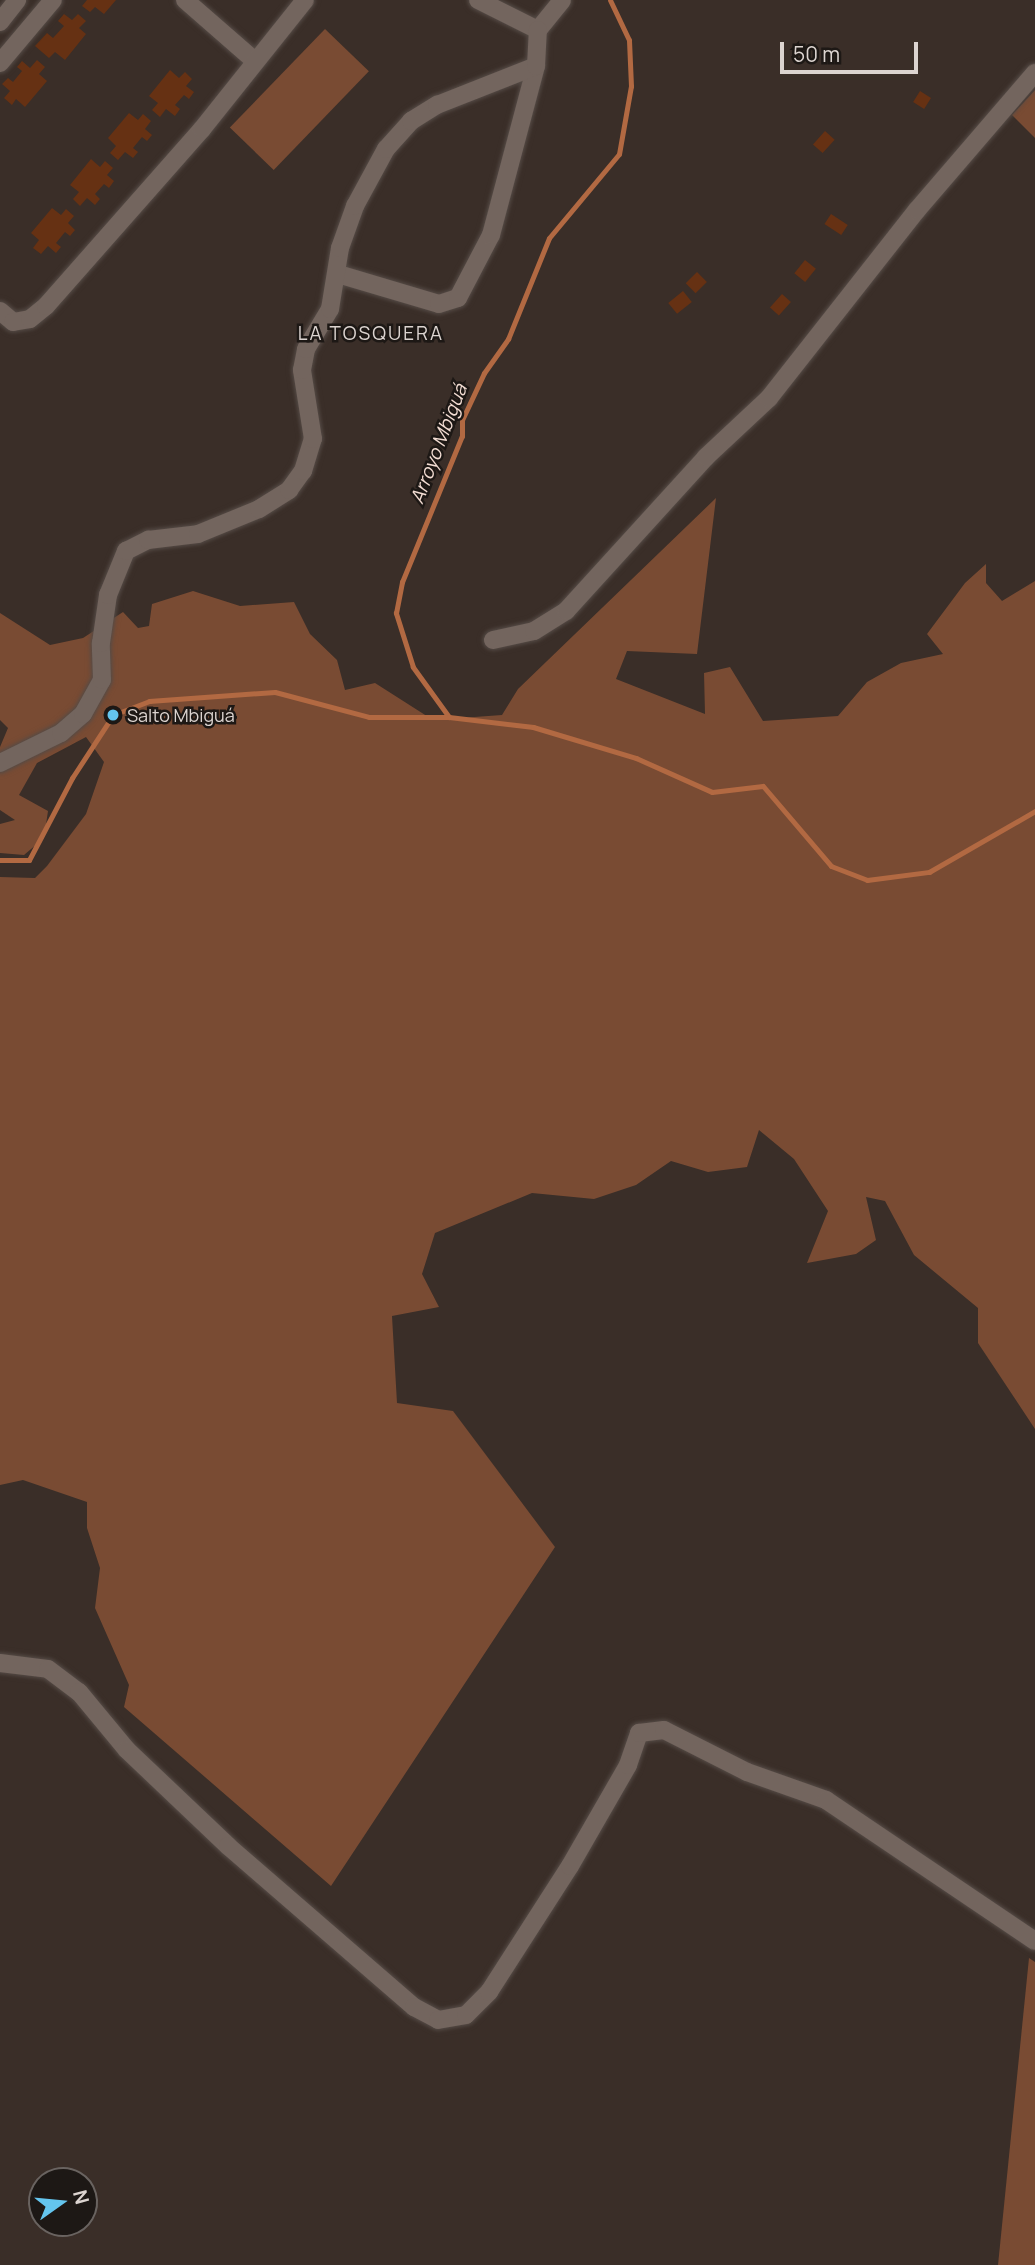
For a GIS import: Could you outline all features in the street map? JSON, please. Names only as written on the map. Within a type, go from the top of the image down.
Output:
[{"type":"street","points":[[0,22],[17,0]]},
{"type":"street","points":[[0,64],[53,0]]},
{"type":"street","points":[[185,0],[255,61]]},
{"type":"street","points":[[0,311],[13,322],[30,319],[46,306],[202,129],[304,0]]},
{"type":"street","points":[[478,0],[538,30]]},
{"type":"street","points":[[338,274],[439,304],[458,298],[491,235],[536,66],[538,30],[562,0]]},
{"type":"street","points":[[0,763],[61,733],[83,714],[102,680],[101,643],[108,595],[126,551],[148,540],[198,534],[259,509],[289,490],[303,471],[313,439],[302,370],[306,349],[330,309],[345,227],[386,149],[411,121],[437,105],[536,66]]},
{"type":"street","points":[[493,640],[534,631],[566,611],[705,457],[769,398],[917,210],[1035,73]]},
{"type":"street","points":[[0,1663],[48,1669],[79,1692],[127,1750],[228,1846],[414,2007],[438,2020],[466,2015],[489,1992],[576,1855],[628,1765],[639,1732],[664,1730],[747,1773],[826,1800],[1035,1941]]},
{"type":"shaded area","points":[[325,29],[369,71],[274,170],[230,128]]},
{"type":"shaded area","points":[[1035,90],[1035,138],[1012,115]]},
{"type":"shaded area","points":[[716,498],[697,654],[627,651],[616,679],[705,714],[704,673],[730,667],[763,721],[838,716],[867,682],[901,663],[943,654],[927,634],[965,583],[986,564],[986,583],[1002,601],[1035,581],[1035,1429],[978,1343],[978,1308],[914,1255],[885,1201],[866,1197],[876,1240],[856,1254],[807,1263],[828,1211],[794,1159],[759,1130],[747,1167],[708,1172],[671,1161],[636,1185],[594,1199],[532,1193],[435,1233],[422,1274],[439,1307],[392,1316],[397,1403],[453,1411],[555,1547],[331,1886],[124,1707],[129,1685],[95,1608],[100,1568],[87,1528],[87,1502],[23,1480],[0,1485],[0,877],[35,878],[47,866],[86,814],[104,762],[86,737],[37,763],[19,795],[48,811],[44,838],[24,855],[0,853],[0,824],[15,820],[0,810],[0,747],[8,728],[0,720],[0,613],[50,645],[83,638],[123,612],[138,628],[149,626],[152,604],[193,591],[240,606],[294,602],[310,634],[337,660],[345,690],[375,683],[433,720],[502,715],[518,689]]},
{"type":"shaded area","points":[[1029,1958],[1035,1962],[1035,2265],[998,2265]]},
{"type":"building","points":[[87,0],[116,0],[104,14],[95,7],[90,12],[82,6]]},
{"type":"building","points":[[64,14],[72,20],[78,14],[86,21],[79,28],[86,34],[65,60],[55,52],[49,58],[35,46],[47,33],[53,38],[64,26],[58,21]]},
{"type":"building","points":[[37,60],[45,67],[39,74],[47,81],[25,107],[16,99],[12,105],[4,98],[10,91],[2,84],[8,78],[13,82],[22,71],[17,67],[22,61],[30,68]]},
{"type":"building","points":[[170,70],[179,78],[185,72],[192,79],[186,86],[194,92],[189,99],[184,95],[175,105],[180,109],[175,116],[166,109],[160,117],[152,110],[158,103],[149,96]]},
{"type":"building","points":[[920,91],[931,98],[924,109],[913,102]]},
{"type":"building","points":[[129,113],[138,120],[143,114],[151,121],[145,129],[152,135],[147,141],[142,137],[133,148],[138,152],[133,158],[125,152],[118,160],[110,153],[116,146],[108,138]]},
{"type":"building","points":[[825,131],[835,140],[823,153],[813,144]]},
{"type":"building","points":[[91,159],[100,167],[105,161],[113,168],[107,175],[114,181],[109,188],[104,184],[95,194],[100,199],[95,205],[87,198],[80,206],[73,199],[79,192],[70,185]]},
{"type":"building","points":[[52,208],[61,215],[66,209],[74,216],[68,223],[75,230],[70,236],[65,232],[56,243],[61,247],[56,253],[48,246],[41,254],[33,248],[39,240],[31,233]]},
{"type":"building","points":[[831,214],[848,225],[841,235],[824,224]]},
{"type":"building","points":[[805,260],[816,269],[805,282],[794,273]]},
{"type":"building","points":[[697,272],[707,282],[696,293],[686,283]]},
{"type":"building","points":[[683,291],[692,302],[677,314],[668,303]]},
{"type":"building","points":[[782,294],[791,302],[779,315],[770,307]]},
{"type":"waterway","name":"Arroyo Mbiguá","points":[[449,717],[413,667],[396,613],[402,582],[462,436],[462,420],[484,373],[508,339],[549,238],[619,154],[631,86],[629,40],[610,0]]},
{"type":"waterway","points":[[0,860],[29,860],[72,778],[113,715],[149,701],[275,692],[369,717],[449,717],[533,727],[636,758],[712,792],[763,786],[831,866],[867,880],[929,872],[1035,811]]},
{"type":"place","name":"Salto Mbiguá","points":[[113,715]]},
{"type":"district","name":"LA TOSQUERA","points":[[371,334]]}]
